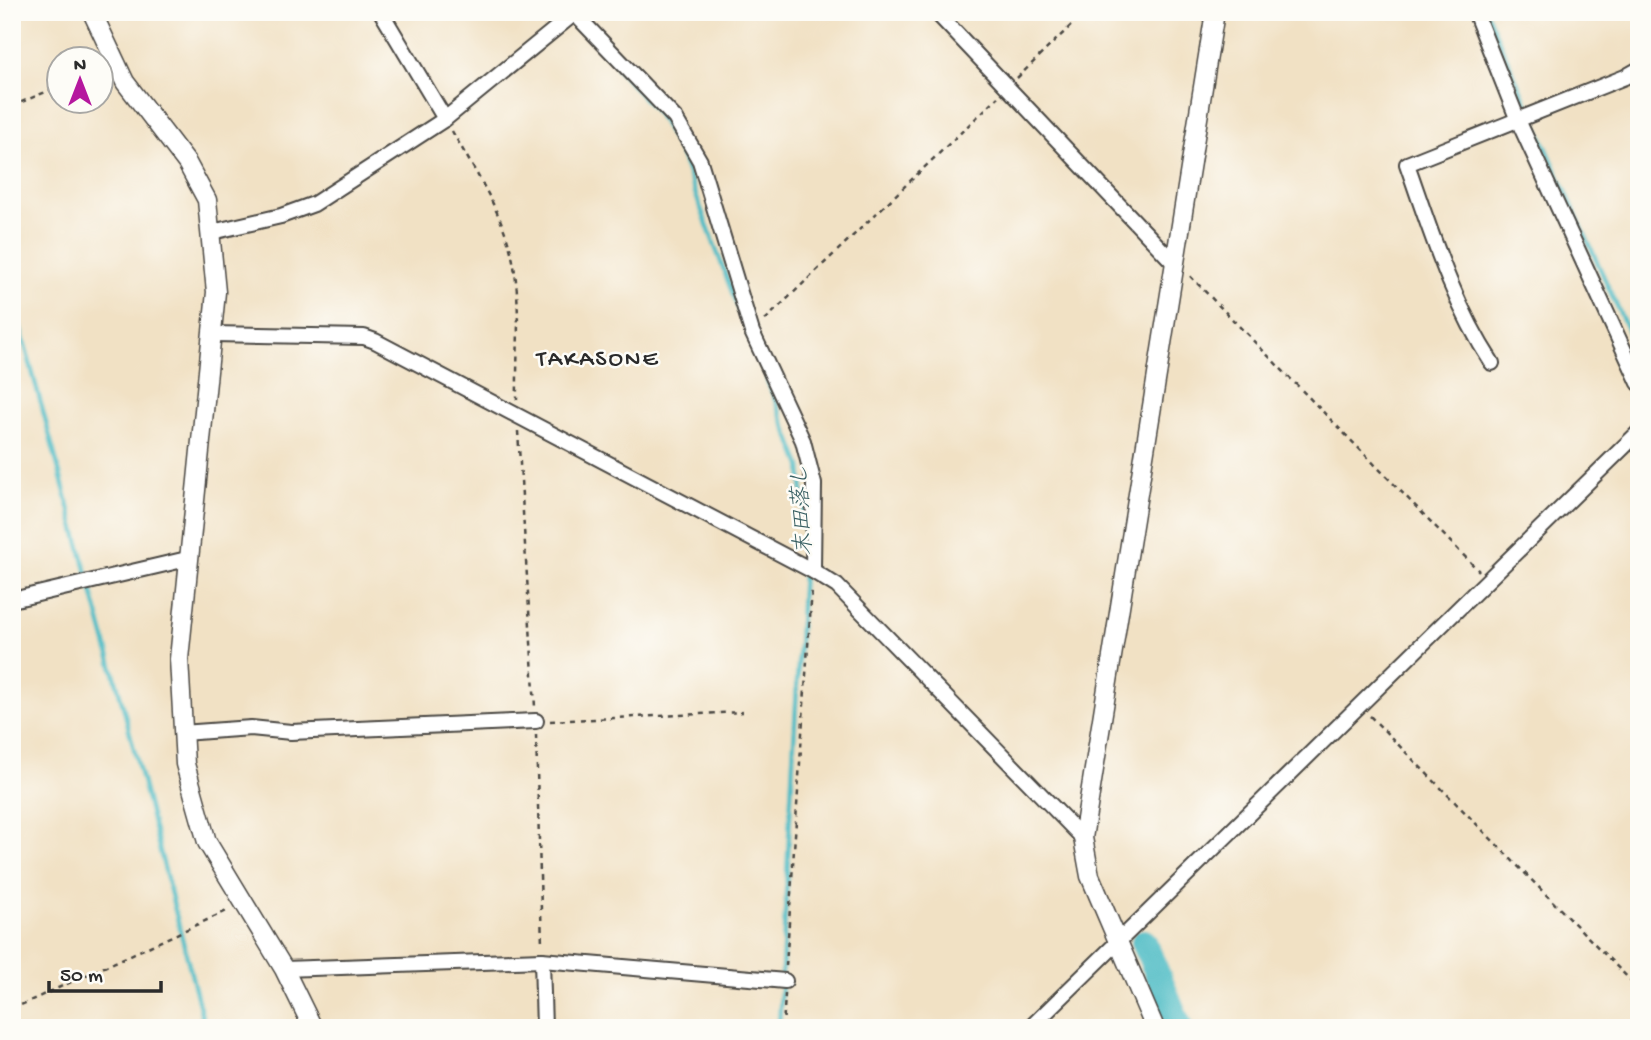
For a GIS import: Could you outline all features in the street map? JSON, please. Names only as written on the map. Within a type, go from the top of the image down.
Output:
[{"type":"street","points":[[92,12],[125,82],[201,183],[212,232],[216,292],[179,659],[182,733],[190,790],[207,842],[246,902],[313,1028]]},
{"type":"street","points":[[381,12],[445,118]]},
{"type":"street","points":[[936,12],[1175,264]]},
{"type":"street","points":[[1155,1028],[1090,876],[1083,838],[1215,12]]},
{"type":"street","points":[[1475,12],[1526,115],[1639,383]]},
{"type":"street","points":[[212,232],[281,216],[314,204],[445,118],[576,13],[675,118],[700,162],[752,332],[803,441],[814,484],[813,571]]},
{"type":"street","points":[[1492,363],[1466,320],[1436,248],[1407,164],[1639,69]]},
{"type":"street","points":[[213,334],[364,337],[435,370],[517,417],[813,571],[837,586],[1083,838]]},
{"type":"street","points":[[1030,1028],[1639,432]]},
{"type":"street","points":[[12,600],[187,559]]},
{"type":"street","points":[[182,733],[251,728],[291,732],[536,721]]},
{"type":"street","points":[[284,969],[542,960],[785,981]]},
{"type":"street","points":[[542,960],[544,1028]]},
{"type":"path","points":[[752,332],[1085,12]]},
{"type":"path","points":[[12,106],[46,92]]},
{"type":"path","points":[[445,118],[491,201],[512,253],[516,277],[517,417],[536,721],[542,960]]},
{"type":"path","points":[[1175,264],[1489,581]]},
{"type":"path","points":[[783,1028],[813,571]]},
{"type":"path","points":[[1360,706],[1639,989]]},
{"type":"path","points":[[536,721],[743,712]]},
{"type":"path","points":[[12,1009],[246,902]]},
{"type":"waterway","points":[[1486,12],[1639,356]]},
{"type":"waterway","name":"末田落し","points":[[617,68],[658,114],[680,152],[739,311]]},
{"type":"waterway","points":[[12,297],[123,706],[205,1028]]},
{"type":"waterway","name":"末田落し","points":[[767,380],[801,466],[805,526],[803,561]]},
{"type":"waterway","name":"末田落し","points":[[779,1028],[803,570]]},
{"type":"waterway","name":"末田落し","points":[[1144,942],[1180,1028]]},
{"type":"district","name":"TAKASONE","points":[[598,357]]}]
